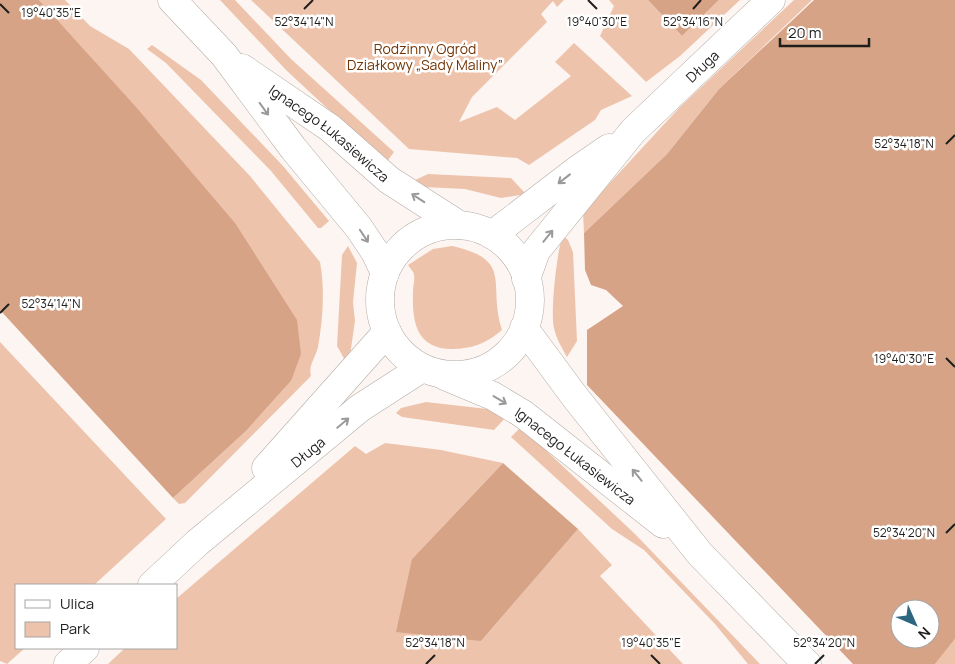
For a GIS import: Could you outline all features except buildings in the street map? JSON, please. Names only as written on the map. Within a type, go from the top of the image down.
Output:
[{"type":"main road","name":"Ignacego Łukasiewicza","points":[[172,0],[224,55],[293,148],[359,228],[375,252],[385,273]]},
{"type":"main road","name":"Długa","points":[[633,131],[772,0]]},
{"type":"main road","name":"Ignacego Łukasiewicza","points":[[224,55],[330,128],[389,180],[459,225]]},
{"type":"main road","points":[[492,235],[576,170],[633,131]]},
{"type":"main road","points":[[526,278],[536,251],[633,131]]},
{"type":"main road","points":[[459,225],[492,235],[507,246],[518,261],[526,278],[528,311],[524,328],[510,350],[490,366],[465,374],[431,370],[398,349],[387,332],[381,313],[380,293],[385,273],[394,256],[408,241],[432,229],[459,225]]},
{"type":"main road","name":"Ignacego Łukasiewicza","points":[[524,328],[575,397],[700,554],[807,664]]},
{"type":"main road","name":"Długa","points":[[197,543],[387,332]]},
{"type":"main road","name":"Ignacego Łukasiewicza","points":[[431,370],[493,396],[523,414],[700,554]]},
{"type":"main road","name":"Długa","points":[[153,584],[197,543],[360,408],[431,370]]},
{"type":"main road","points":[[68,664],[84,649]]},
{"type":"green space","points":[[39,0],[65,0],[90,26],[129,49],[250,176],[320,262],[323,293],[322,315],[318,347],[311,365],[311,376],[185,503],[179,504],[173,498],[246,431],[291,381],[73,40]]},
{"type":"green space","points":[[220,0],[235,0],[291,59],[394,152],[386,163],[286,70]]},
{"type":"green space","name":"Rodzinny Ogród Działkowy „Sady Maliny”","points":[[251,0],[564,0],[557,7],[553,1],[541,14],[547,22],[472,97],[459,122],[497,107],[515,120],[571,76],[555,62],[574,43],[632,96],[601,110],[595,120],[529,165],[517,158],[409,149]]},
{"type":"green space","points":[[609,0],[648,0],[682,36],[719,0],[740,0],[680,56],[646,82],[600,36],[614,6]]},
{"type":"green space","points":[[794,0],[812,0],[719,89],[667,154],[584,233],[583,212],[680,107]]},
{"type":"green space","points":[[152,45],[201,80],[283,166],[329,221],[321,228],[318,228],[271,171],[166,63],[147,49]]},
{"type":"green space","points":[[428,174],[511,178],[526,194],[501,198],[465,189],[423,187],[411,182]]},
{"type":"green space","points":[[563,235],[568,240],[573,252],[577,341],[567,357],[559,343],[553,320],[558,253]]},
{"type":"green space","points":[[348,246],[357,263],[353,302],[355,321],[350,355],[346,362],[337,346],[342,255]]},
{"type":"green space","points":[[452,246],[472,252],[484,259],[492,267],[495,276],[498,314],[502,330],[479,344],[466,348],[452,349],[440,348],[430,344],[418,331],[413,312],[414,274],[408,265],[433,249]]},
{"type":"green space","points":[[0,342],[166,519],[95,584],[15,584],[15,649],[24,649],[7,664],[0,661]]},
{"type":"green space","points":[[426,402],[496,410],[507,416],[494,430],[402,417],[396,413],[401,408]]},
{"type":"green space","points":[[521,427],[635,534],[760,664],[748,664],[715,624],[644,550],[612,529],[511,437]]},
{"type":"green space","points":[[385,443],[441,450],[503,463],[412,559],[481,641],[578,529],[612,565],[600,576],[683,664],[108,664],[124,649],[178,649],[178,597],[355,446],[366,454]]},
{"type":"green space","points":[[955,639],[955,664],[935,664]]},
{"type":"shaded area","points":[[0,0],[39,0],[136,107],[235,223],[297,320],[301,354],[291,381],[246,431],[173,498],[0,310]]},
{"type":"shaded area","points":[[648,0],[719,0],[682,36]]},
{"type":"shaded area","points":[[814,0],[955,0],[955,639],[935,664],[853,664],[587,385],[587,330],[623,306],[606,290],[591,285],[585,270],[584,233],[667,154],[719,89]]},
{"type":"shaded area","points":[[503,463],[578,529],[481,641],[396,632],[412,559]]}]
